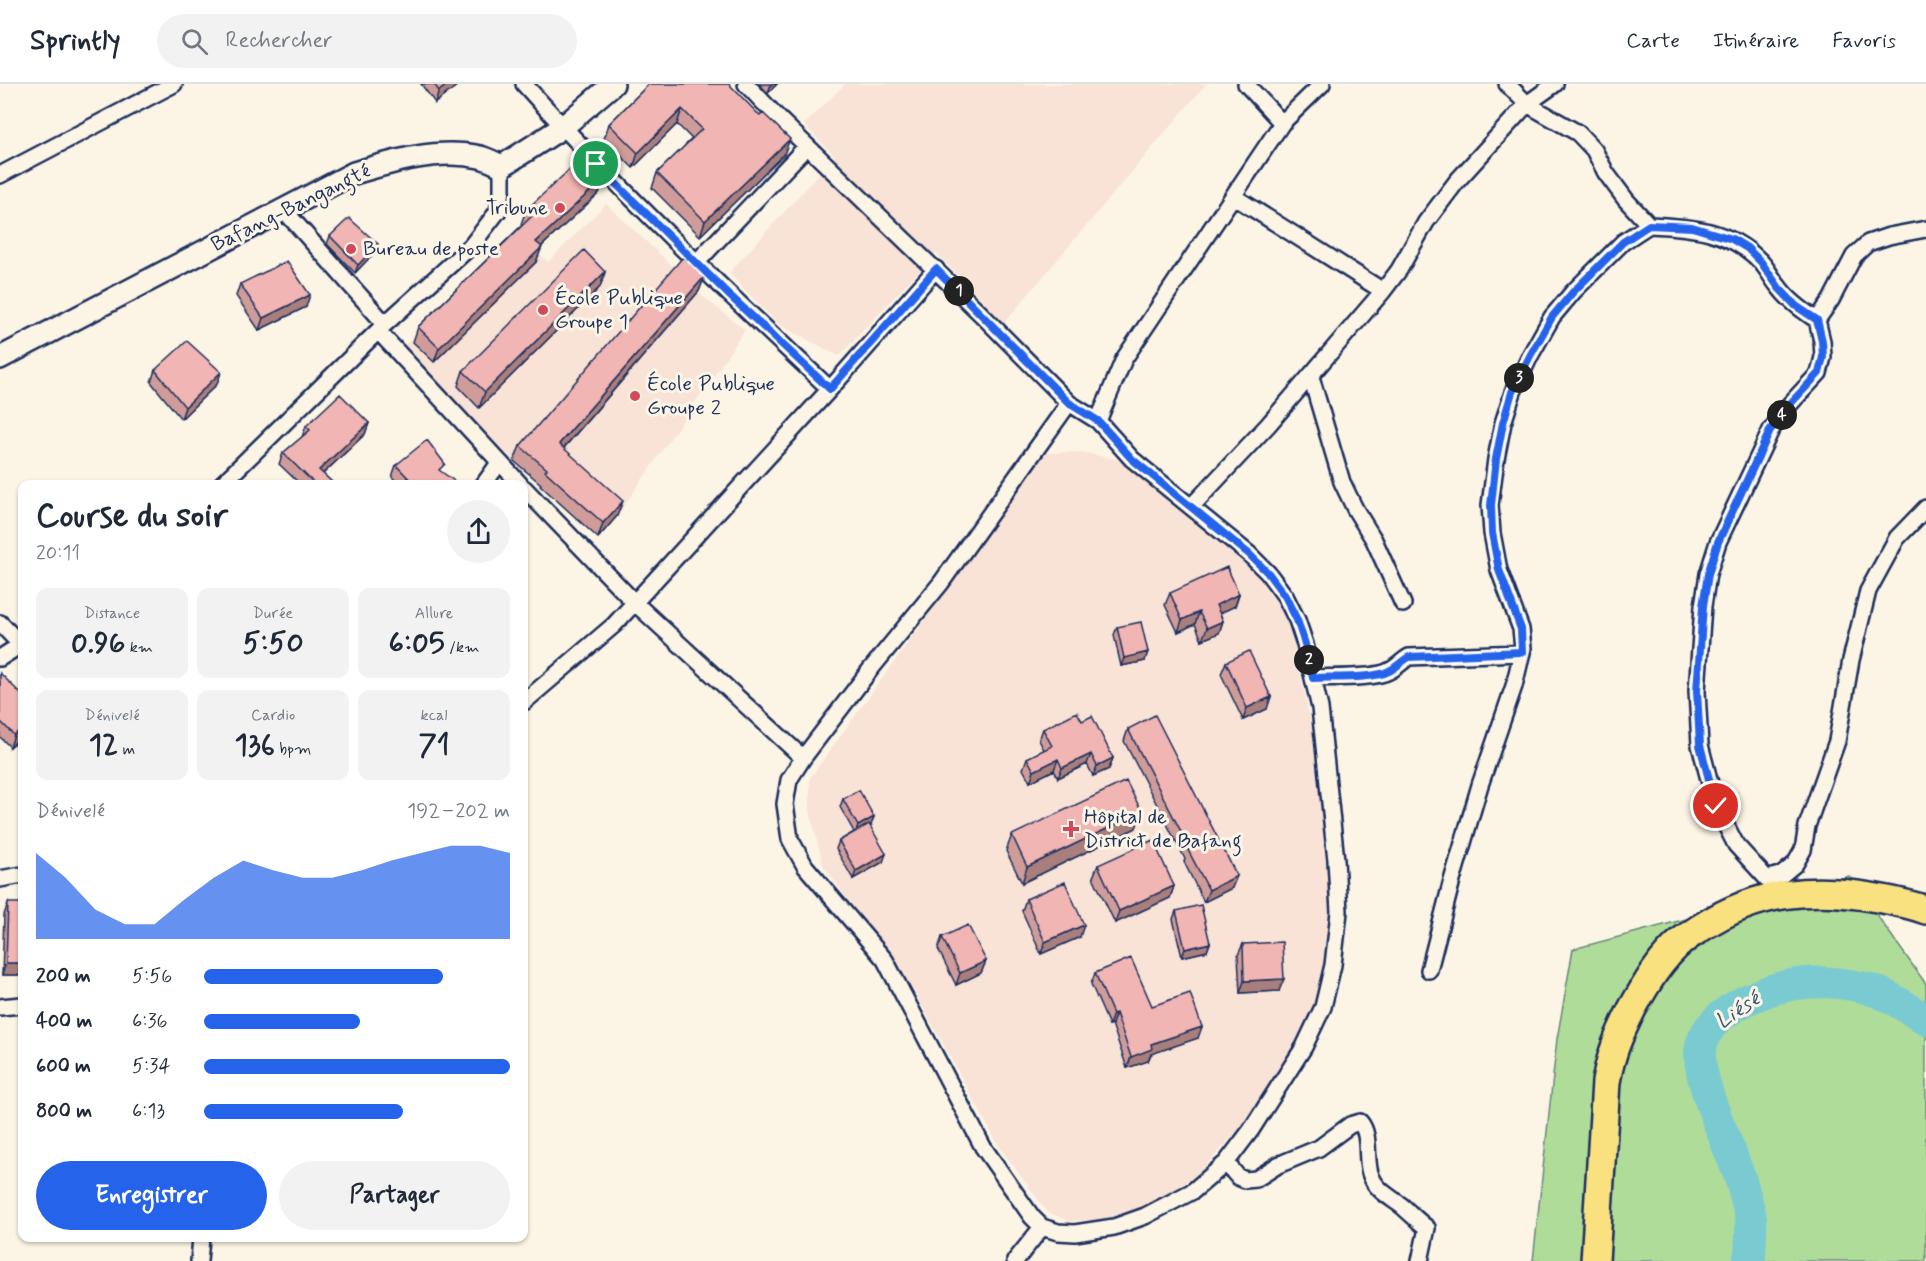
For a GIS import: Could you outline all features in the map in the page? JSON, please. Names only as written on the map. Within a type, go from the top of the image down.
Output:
[{"type":"highway","points":[[1595,1261],[1606,1082],[1610,1057],[1643,989],[1660,964],[1683,939],[1719,916],[1758,900],[1774,886],[1854,894],[1926,910]]},
{"type":"street","points":[[0,175],[174,84]]},
{"type":"street","points":[[524,84],[596,164],[728,294],[830,389]]},
{"type":"street","points":[[226,480],[382,328],[471,246],[498,211],[502,190],[502,166],[563,127],[613,84]]},
{"type":"street","points":[[746,84],[807,146],[936,269],[1069,403],[1098,421],[1132,459],[1249,554],[1268,573],[1285,596],[1303,636],[1320,708],[1336,860],[1339,912],[1333,965],[1323,1007],[1304,1047],[1251,1130],[1226,1163],[1193,1191],[1146,1216],[1114,1227],[1075,1233],[1058,1232],[1042,1227],[1032,1217],[983,1147],[885,960],[805,866],[790,839],[785,804],[789,780],[803,758],[940,583],[1069,403]]},
{"type":"street","points":[[1246,84],[1282,123]]},
{"type":"street","points":[[1098,421],[1124,359],[1282,123],[1322,84]]},
{"type":"street","points":[[1507,84],[1527,104],[1578,133],[1594,150],[1626,200],[1649,225]]},
{"type":"street","points":[[1191,507],[1311,377],[1383,291],[1399,270],[1426,222],[1457,180],[1527,104],[1555,84]]},
{"type":"street","points":[[698,262],[807,146]]},
{"type":"street","name":"Bafang-Bangangté","points":[[0,358],[354,172],[391,162],[443,154],[481,157],[502,166]]},
{"type":"street","points":[[1233,196],[1383,291]]},
{"type":"street","points":[[283,209],[382,328],[516,480]]},
{"type":"street","points":[[1430,970],[1451,884],[1480,785],[1514,686],[1522,652],[1521,629],[1499,570],[1492,533],[1491,505],[1503,423],[1512,392],[1552,317],[1573,292],[1623,242],[1649,225],[1692,227],[1732,239],[1747,248],[1761,262],[1779,288],[1796,306],[1817,320],[1823,349],[1819,373],[1790,404],[1771,429],[1718,542],[1708,574],[1703,606],[1697,691],[1700,745],[1716,806],[1736,845],[1774,886],[1795,864],[1803,850],[1809,816],[1837,741],[1851,660],[1868,591],[1897,538],[1926,508]]},
{"type":"street","points":[[1817,320],[1831,300],[1854,256],[1868,243],[1889,236],[1926,229]]},
{"type":"street","points":[[528,699],[600,639],[830,389],[936,269]]},
{"type":"street","points":[[1311,377],[1342,482],[1374,540],[1403,604]]},
{"type":"street","points":[[487,480],[499,463]]},
{"type":"street","points":[[528,492],[634,602],[803,758]]},
{"type":"street","points":[[0,623],[18,641]]},
{"type":"street","points":[[0,658],[18,647]]},
{"type":"street","points":[[1313,678],[1379,674],[1390,671],[1409,657],[1522,652]]},
{"type":"street","points":[[0,879],[18,876]]},
{"type":"street","points":[[0,1007],[18,1005]]},
{"type":"street","points":[[1226,1163],[1238,1177],[1245,1180],[1256,1179],[1278,1165],[1319,1148],[1350,1125],[1360,1122],[1365,1135],[1369,1170],[1374,1182],[1384,1194],[1427,1228],[1420,1261]]},
{"type":"street","points":[[1015,1261],[1042,1227]]},
{"type":"street","points":[[199,1261],[201,1242]]},
{"type":"shaded area","points":[[845,84],[1206,84],[1004,323],[936,253],[839,356],[778,324],[729,273],[835,156],[804,125]]},
{"type":"shaded area","points":[[606,204],[701,295],[745,330],[617,516],[540,485],[403,347],[516,234],[548,262]]},
{"type":"shaded area","name":"Hôpital de District de Bafang","points":[[1081,452],[1119,460],[1253,571],[1289,620],[1314,739],[1330,847],[1331,941],[1318,1008],[1245,1123],[1195,1177],[1144,1207],[1098,1220],[1069,1221],[1047,1212],[999,1146],[913,989],[823,865],[810,811],[810,778],[1046,453]]},
{"type":"green space","points":[[1849,876],[1926,984],[1926,1261],[1533,1261],[1557,1039],[1573,949]]},
{"type":"building","points":[[434,84],[448,84],[439,91]]},
{"type":"building","points":[[649,84],[729,84],[760,116],[763,113],[790,139],[705,221],[657,173],[702,129],[682,109],[638,153],[609,124]]},
{"type":"building","points":[[584,156],[604,178],[536,242],[542,247],[439,348],[418,327],[532,216],[526,210]]},
{"type":"building","name":"Bureau de poste","points":[[349,218],[378,244],[358,265],[330,236]]},
{"type":"building","points":[[584,250],[605,272],[485,392],[463,371]]},
{"type":"building","points":[[683,257],[705,276],[559,444],[623,501],[603,523],[520,446]]},
{"type":"building","points":[[287,261],[310,295],[263,318],[240,284]]},
{"type":"building","points":[[187,341],[221,372],[185,407],[155,370]]},
{"type":"building","points":[[340,394],[369,423],[319,470],[330,480],[311,480],[283,453],[310,430],[306,426]]},
{"type":"building","points":[[427,440],[445,464],[439,470],[453,480],[410,480],[396,465]]},
{"type":"building","points":[[1227,567],[1239,594],[1216,605],[1223,621],[1207,628],[1199,612],[1182,620],[1170,593]]},
{"type":"building","points":[[1141,622],[1148,652],[1124,658],[1117,627]]},
{"type":"building","points":[[1249,651],[1271,697],[1247,708],[1226,662]]},
{"type":"building","points":[[0,673],[18,691],[18,732],[14,735],[0,721]]},
{"type":"building","points":[[1077,712],[1082,721],[1092,716],[1113,758],[1097,766],[1091,754],[1062,768],[1058,759],[1034,771],[1027,758],[1052,746],[1043,729]]},
{"type":"building","points":[[1155,715],[1237,876],[1209,890],[1128,729]]},
{"type":"building","points":[[1126,781],[1142,812],[1027,867],[1012,835]]},
{"type":"building","points":[[859,790],[874,817],[858,826],[843,799]]},
{"type":"building","points":[[869,824],[886,854],[856,871],[839,841]]},
{"type":"building","points":[[1153,840],[1174,886],[1119,911],[1098,865]]},
{"type":"building","points":[[1065,882],[1084,925],[1045,942],[1026,899]]},
{"type":"building","points":[[8,903],[18,903],[18,963],[6,963]]},
{"type":"building","points":[[1201,905],[1210,943],[1185,949],[1176,911]]},
{"type":"building","points":[[968,925],[986,961],[960,973],[942,937]]},
{"type":"building","points":[[1282,942],[1284,979],[1244,981],[1243,944]]},
{"type":"building","points":[[1131,958],[1152,1006],[1190,993],[1202,1027],[1151,1044],[1152,1049],[1131,1057],[1116,1013],[1113,1014],[1095,973]]},
{"type":"waterway","name":"Liésé","points":[[1748,1261],[1751,1228],[1749,1210],[1742,1184],[1708,1094],[1700,1058],[1701,1045],[1712,1025],[1729,1010],[1750,998],[1771,990],[1797,984],[1825,982],[1852,985],[1878,992],[1926,1020]]},
{"type":"place","name":"Tribune","points":[[560,208]]},
{"type":"place","name":"Bureau de poste","points":[[351,249]]},
{"type":"place","name":"École Publique Groupe 1","points":[[543,310]]},
{"type":"place","name":"École Publique Groupe 2","points":[[635,396]]},
{"type":"place","name":"Hôpital de District de Bafang","points":[[1071,829]]},
{"type":"route","points":[[596,164],[728,294],[830,389],[936,269],[1069,403],[1098,421],[1132,459],[1249,554],[1268,573],[1285,596],[1297,620],[1313,678],[1379,674],[1390,671],[1409,657],[1522,652],[1521,629],[1499,570],[1492,533],[1491,505],[1503,423],[1512,392],[1530,356],[1552,317],[1573,292],[1623,242],[1649,225],[1692,227],[1732,239],[1747,248],[1761,262],[1779,288],[1796,306],[1817,320],[1823,357],[1819,373],[1790,404],[1771,429],[1718,542],[1708,574],[1703,606],[1697,691],[1700,745],[1716,806]]}]
